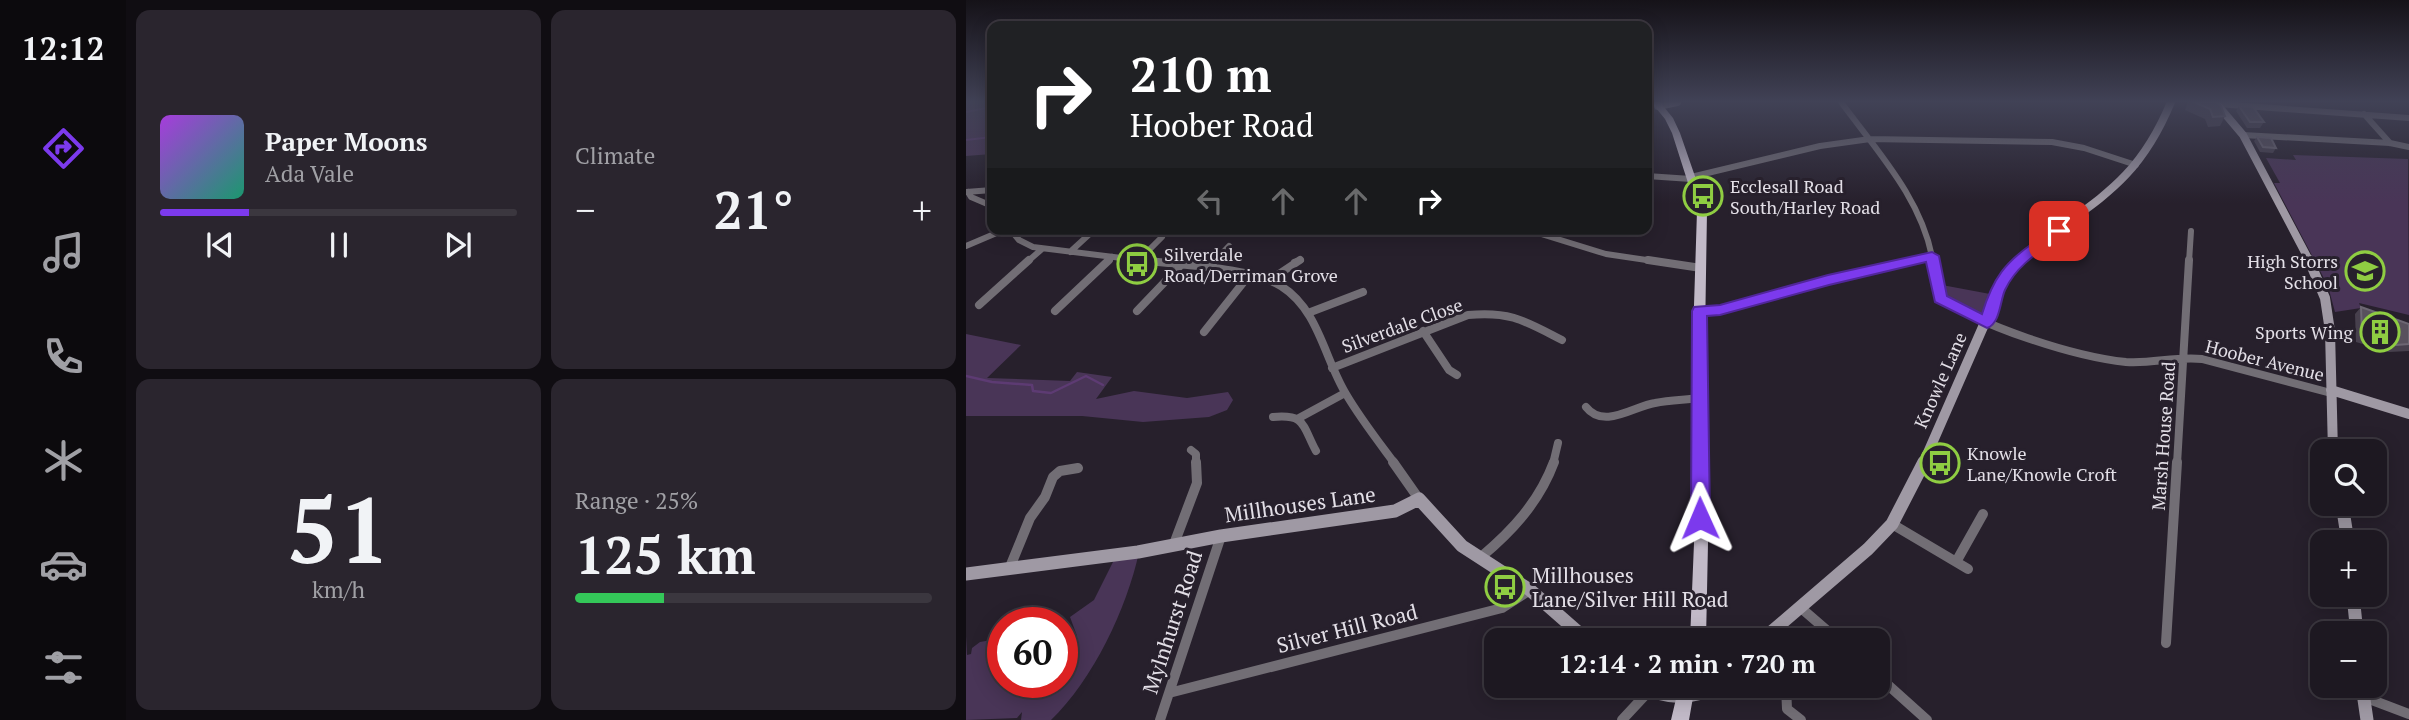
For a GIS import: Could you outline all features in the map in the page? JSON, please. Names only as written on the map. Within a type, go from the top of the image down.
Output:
[{"type":"main road","points":[[1677,136],[1702,211],[1699,311],[1699,628]]},
{"type":"main road","points":[[1680,720],[1685,698]]},
{"type":"street","points":[[1699,311],[1720,310],[1828,280],[1932,256],[1923,223],[1914,204],[1867,136]]},
{"type":"street","name":"Knowle Lane","points":[[1777,628],[1892,524],[1913,487],[1954,390],[1987,323],[2001,281],[2015,264],[2109,196],[2136,165],[2156,136]]},
{"type":"street","points":[[2243,136],[2321,286],[2329,316],[2333,439]]},
{"type":"street","points":[[2254,136],[2390,143],[2409,147]]},
{"type":"street","points":[[2383,136],[2390,143]]},
{"type":"street","points":[[1652,176],[1691,178],[1820,146],[1870,139],[2052,142],[2084,148],[2136,165]]},
{"type":"street","points":[[967,192],[987,190]]},
{"type":"street","points":[[967,192],[971,197],[987,203]]},
{"type":"street","name":"Marsh House Road","points":[[2166,643],[2191,231]]},
{"type":"street","points":[[966,246],[993,235]]},
{"type":"street","points":[[1015,235],[1025,244],[1042,249],[1250,274],[1270,280],[1291,293],[1308,313],[1345,393],[1419,499],[1462,546],[1530,590],[1573,628]]},
{"type":"street","points":[[1070,252],[1088,235]]},
{"type":"street","points":[[1544,235],[1606,254],[1701,268]]},
{"type":"street","points":[[1139,260],[1162,237]]},
{"type":"street","points":[[1208,268],[1228,246]]},
{"type":"street","points":[[979,305],[1042,249]]},
{"type":"street","name":"Hoober Avenue","points":[[1932,256],[1940,299],[1987,323],[2111,360],[2141,362],[2184,357],[2202,359],[2331,392]]},
{"type":"street","points":[[1055,310],[1112,257]]},
{"type":"street","points":[[1270,280],[1301,260]]},
{"type":"street","points":[[1137,311],[1181,265]]},
{"type":"street","points":[[1204,332],[1250,274]]},
{"type":"street","points":[[1308,313],[1363,292]]},
{"type":"street","name":"Silverdale Close","points":[[1332,368],[1456,318],[1491,313],[1525,319],[1562,340]]},
{"type":"street","points":[[1423,331],[1449,370],[1457,375]]},
{"type":"street","points":[[2331,392],[2409,414]]},
{"type":"street","points":[[1299,418],[1345,393]]},
{"type":"street","points":[[1586,407],[1590,412],[1605,416],[1628,414],[1651,403],[1700,398]]},
{"type":"street","points":[[1273,417],[1292,415],[1299,418],[1316,451]]},
{"type":"street","points":[[1480,557],[1513,529],[1535,502],[1552,470],[1558,443]]},
{"type":"street","points":[[1174,544],[1199,476],[1196,454],[1191,450]]},
{"type":"street","points":[[1010,567],[1030,518],[1045,497],[1053,477],[1060,471],[1078,468]]},
{"type":"street","name":"Millhouses Lane","points":[[966,574],[1138,552],[1221,536],[1395,511],[1419,499]]},
{"type":"street","points":[[1956,562],[1983,514]]},
{"type":"street","points":[[1892,524],[1968,569]]},
{"type":"street","name":"Mylnhurst Road","points":[[1160,720],[1221,536]]},
{"type":"street","name":"Silver Hill Road","points":[[1168,693],[1502,608],[1530,590]]},
{"type":"street","points":[[1801,608],[1824,628]]},
{"type":"street","points":[[1890,687],[1927,720]]},
{"type":"street","points":[[1622,720],[1638,698]]},
{"type":"street","points":[[1787,698],[1787,709],[1801,720]]},
{"type":"street","points":[[2364,698],[2367,720]]},
{"type":"street","points":[[2376,698],[2409,714]]},
{"type":"shaded area","points":[[966,136],[987,136],[987,154],[966,156]]},
{"type":"shaded area","name":"High Storrs School","points":[[2293,155],[2408,159],[2409,315],[2359,303],[2361,308],[2335,312],[2328,286],[2274,183],[2280,183],[2266,158],[2296,160]]},
{"type":"shaded area","points":[[1942,285],[1990,294],[1983,313],[1967,310],[1956,304],[1943,293]]},
{"type":"shaded area","points":[[966,334],[1021,345],[987,378],[1070,381],[1077,372],[1112,377],[1096,399],[1134,391],[1187,398],[1228,392],[1233,400],[1227,410],[1209,417],[1143,422],[1082,416],[966,416]]},
{"type":"shaded area","points":[[1139,552],[1117,619],[1078,689],[1078,611],[1094,600],[1116,556]]},
{"type":"shaded area","points":[[966,636],[967,655],[971,654],[972,648],[987,641],[987,698],[1071,698],[1051,720],[1021,720],[1022,712],[1017,718],[966,720]]},
{"type":"building","points":[[2257,137],[2271,138],[2276,148],[2263,147]]},
{"type":"building","points":[[2361,307],[2409,324],[2409,344],[2396,345],[2362,335]]},
{"type":"waterway","points":[[966,140],[987,138]]},
{"type":"waterway","points":[[966,376],[992,382],[1032,385],[1033,391],[1051,393],[1086,376],[1103,385]]},
{"type":"place","name":"Ecclesall Road South/Harley Road","points":[[1703,196]]},
{"type":"place","name":"Silverdale Road/Derriman Grove","points":[[1137,264]]},
{"type":"place","name":"High Storrs School","points":[[2365,271]]},
{"type":"place","name":"Sports Wing","points":[[2380,332]]},
{"type":"place","name":"Knowle Lane/Knowle Croft","points":[[1940,463]]},
{"type":"place","name":"Millhouses Lane/Silver Hill Road","points":[[1505,587]]},
{"type":"route","points":[[1700,518],[1699,311],[1720,310],[1828,280],[1932,256],[1940,299],[1953,308],[1987,323],[2001,281],[2007,272],[2025,255],[2059,231]]}]
